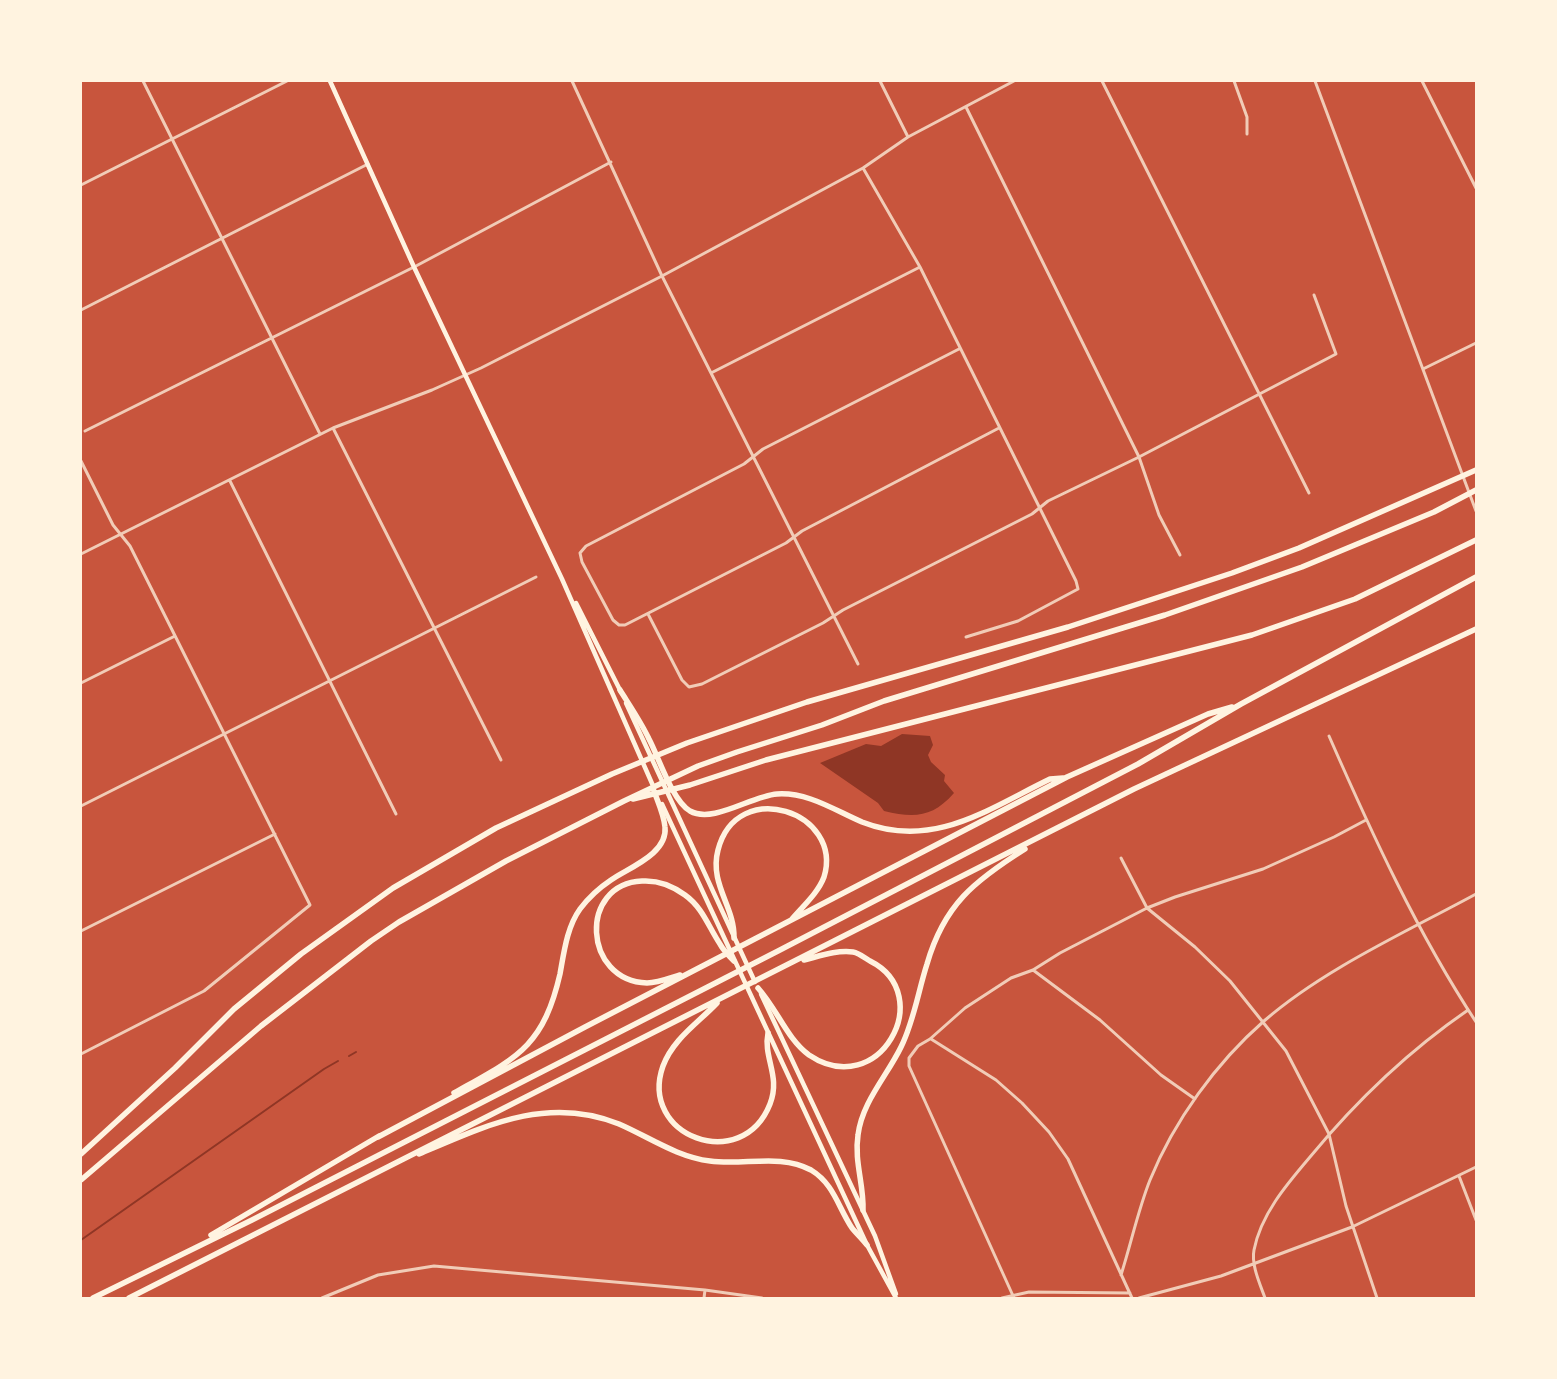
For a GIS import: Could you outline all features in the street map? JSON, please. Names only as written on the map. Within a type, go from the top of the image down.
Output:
[{"type":"highway","points":[[81,1154],[175,1068],[234,1009],[301,954],[393,888],[504,824],[612,774],[687,743],[807,702],[1068,627],[1194,587],[1299,548],[1427,493],[1475,470]]},
{"type":"highway","points":[[81,1180],[261,1026],[371,941],[399,922],[506,861],[624,801],[698,766],[822,725],[884,701],[1221,596],[1310,564],[1434,512],[1476,490]]},
{"type":"highway","points":[[624,801],[690,785],[766,760],[1252,635],[1355,599],[1476,540]]},
{"type":"highway","points":[[93,1298],[192,1247],[261,1215],[778,951],[1138,764],[1241,704],[1476,577]]},
{"type":"highway","points":[[129,1298],[1134,790],[1476,630]]},
{"type":"highway","points":[[620,690],[679,800],[689,810],[708,815],[763,796],[790,794],[807,797],[881,828],[923,832],[951,826],[1050,779],[1067,777]]},
{"type":"highway","points":[[378,1137],[1067,777],[1208,714],[1241,704]]},
{"type":"highway","points":[[192,1247],[248,1211],[496,1069],[514,1057],[532,1040],[549,1013],[567,940],[580,910],[602,887],[660,846],[665,828],[661,807],[653,786]]},
{"type":"highway","points":[[734,938],[735,925],[721,893],[716,859],[718,848],[732,824],[740,817],[757,810],[772,808],[796,814],[817,833],[826,857],[823,879],[809,901],[789,922]]},
{"type":"highway","points":[[863,1210],[856,1149],[860,1122],[908,1032],[939,929],[958,900],[991,872],[1056,830]]},
{"type":"highway","points":[[701,967],[647,983],[629,979],[616,972],[605,960],[596,933],[598,916],[607,898],[620,887],[637,881],[649,880],[664,884],[684,894],[701,910],[734,962]]},
{"type":"highway","points":[[758,988],[796,1044],[815,1058],[829,1064],[852,1066],[865,1062],[881,1053],[894,1037],[900,1011],[896,986],[882,967],[854,952],[831,953],[792,964]]},
{"type":"highway","points":[[720,1000],[680,1038],[663,1067],[660,1084],[662,1102],[669,1117],[683,1131],[700,1140],[722,1142],[745,1134],[759,1123],[769,1107],[774,1088],[774,1072],[766,1043],[768,1034]]},
{"type":"highway","points":[[380,1170],[519,1116],[552,1111],[579,1112],[608,1120],[699,1159],[722,1162],[779,1161],[796,1164],[810,1170],[825,1180],[852,1228],[867,1245]]},
{"type":"main road","points":[[330,81],[414,267],[562,579],[653,786]]},
{"type":"main road","points":[[562,579],[598,644],[620,690]]},
{"type":"main road","points":[[646,739],[672,803],[758,988]]},
{"type":"main road","points":[[661,807],[723,944]]},
{"type":"main road","points":[[734,962],[867,1245],[897,1298]]},
{"type":"main road","points":[[769,1005],[875,1236],[897,1298]]},
{"type":"street","points":[[143,81],[220,238],[320,434]]},
{"type":"street","points":[[81,185],[287,81]]},
{"type":"street","points":[[572,81],[662,276],[858,664]]},
{"type":"street","points":[[880,81],[908,137]]},
{"type":"street","points":[[81,554],[230,481],[332,428],[465,375],[662,276],[863,168],[908,137],[1014,81]]},
{"type":"street","points":[[1102,81],[1309,494]]},
{"type":"street","points":[[1234,81],[1247,116],[1247,134]]},
{"type":"street","points":[[1315,81],[1476,511]]},
{"type":"street","points":[[1422,81],[1476,188]]},
{"type":"street","points":[[966,107],[1140,457],[1159,515],[1180,555]]},
{"type":"street","points":[[85,431],[414,267],[611,162]]},
{"type":"street","points":[[81,310],[368,164]]},
{"type":"street","points":[[863,168],[920,267],[1076,582],[1078,590],[1018,621],[966,637]]},
{"type":"street","points":[[711,373],[920,267]]},
{"type":"street","points":[[648,614],[682,680],[689,688],[710,680],[1336,354],[1314,296]]},
{"type":"street","points":[[1423,370],[1476,343]]},
{"type":"street","points":[[959,349],[753,456],[744,464],[586,546],[580,552],[582,562],[613,620],[619,625],[625,625],[786,543],[999,428]]},
{"type":"street","points":[[332,428],[500,760]]},
{"type":"street","points":[[81,461],[120,535],[130,546],[310,906],[204,991],[81,1054]]},
{"type":"street","points":[[230,481],[396,814]]},
{"type":"street","points":[[81,806],[536,577]]},
{"type":"street","points":[[81,683],[175,636]]},
{"type":"street","points":[[1328,736],[1366,820],[1419,926],[1476,1022]]},
{"type":"street","points":[[1013,1296],[909,1066],[909,1058],[915,1049],[930,1039],[965,1008],[1012,978],[1034,970],[1060,953],[1146,908],[1175,896],[1263,869],[1334,837],[1366,820]]},
{"type":"street","points":[[81,931],[275,834]]},
{"type":"street","points":[[1121,858],[1146,908],[1219,969],[1264,1021],[1300,1075],[1329,1134],[1352,1227],[1377,1298]]},
{"type":"street","points":[[1121,1275],[1150,1182],[1174,1134],[1195,1098],[1234,1051],[1264,1021],[1355,959],[1476,894]]},
{"type":"street","points":[[1034,970],[1100,1020],[1161,1075],[1195,1098]]},
{"type":"street","points":[[1265,1298],[1254,1264],[1253,1252],[1267,1215],[1294,1176],[1364,1095],[1394,1066],[1468,1010]]},
{"type":"street","points":[[930,1039],[996,1080],[1022,1103],[1049,1132],[1068,1159],[1132,1298]]},
{"type":"street","points":[[1139,1298],[1205,1281],[1352,1227],[1476,1167]]},
{"type":"street","points":[[1459,1176],[1476,1220]]},
{"type":"street","points":[[322,1298],[378,1275],[434,1266],[705,1290],[762,1298]]},
{"type":"street","points":[[704,1298],[705,1290]]},
{"type":"street","points":[[1002,1298],[1067,1291],[1130,1293]]},
{"type":"shaded area","points":[[902,734],[930,736],[933,745],[928,755],[931,762],[945,775],[944,781],[954,793],[930,812],[904,815],[884,811],[878,803],[820,763],[866,744],[881,746]]},
{"type":"waterway","points":[[349,1056],[356,1052]]},
{"type":"waterway","points":[[81,1240],[338,1061]]}]
